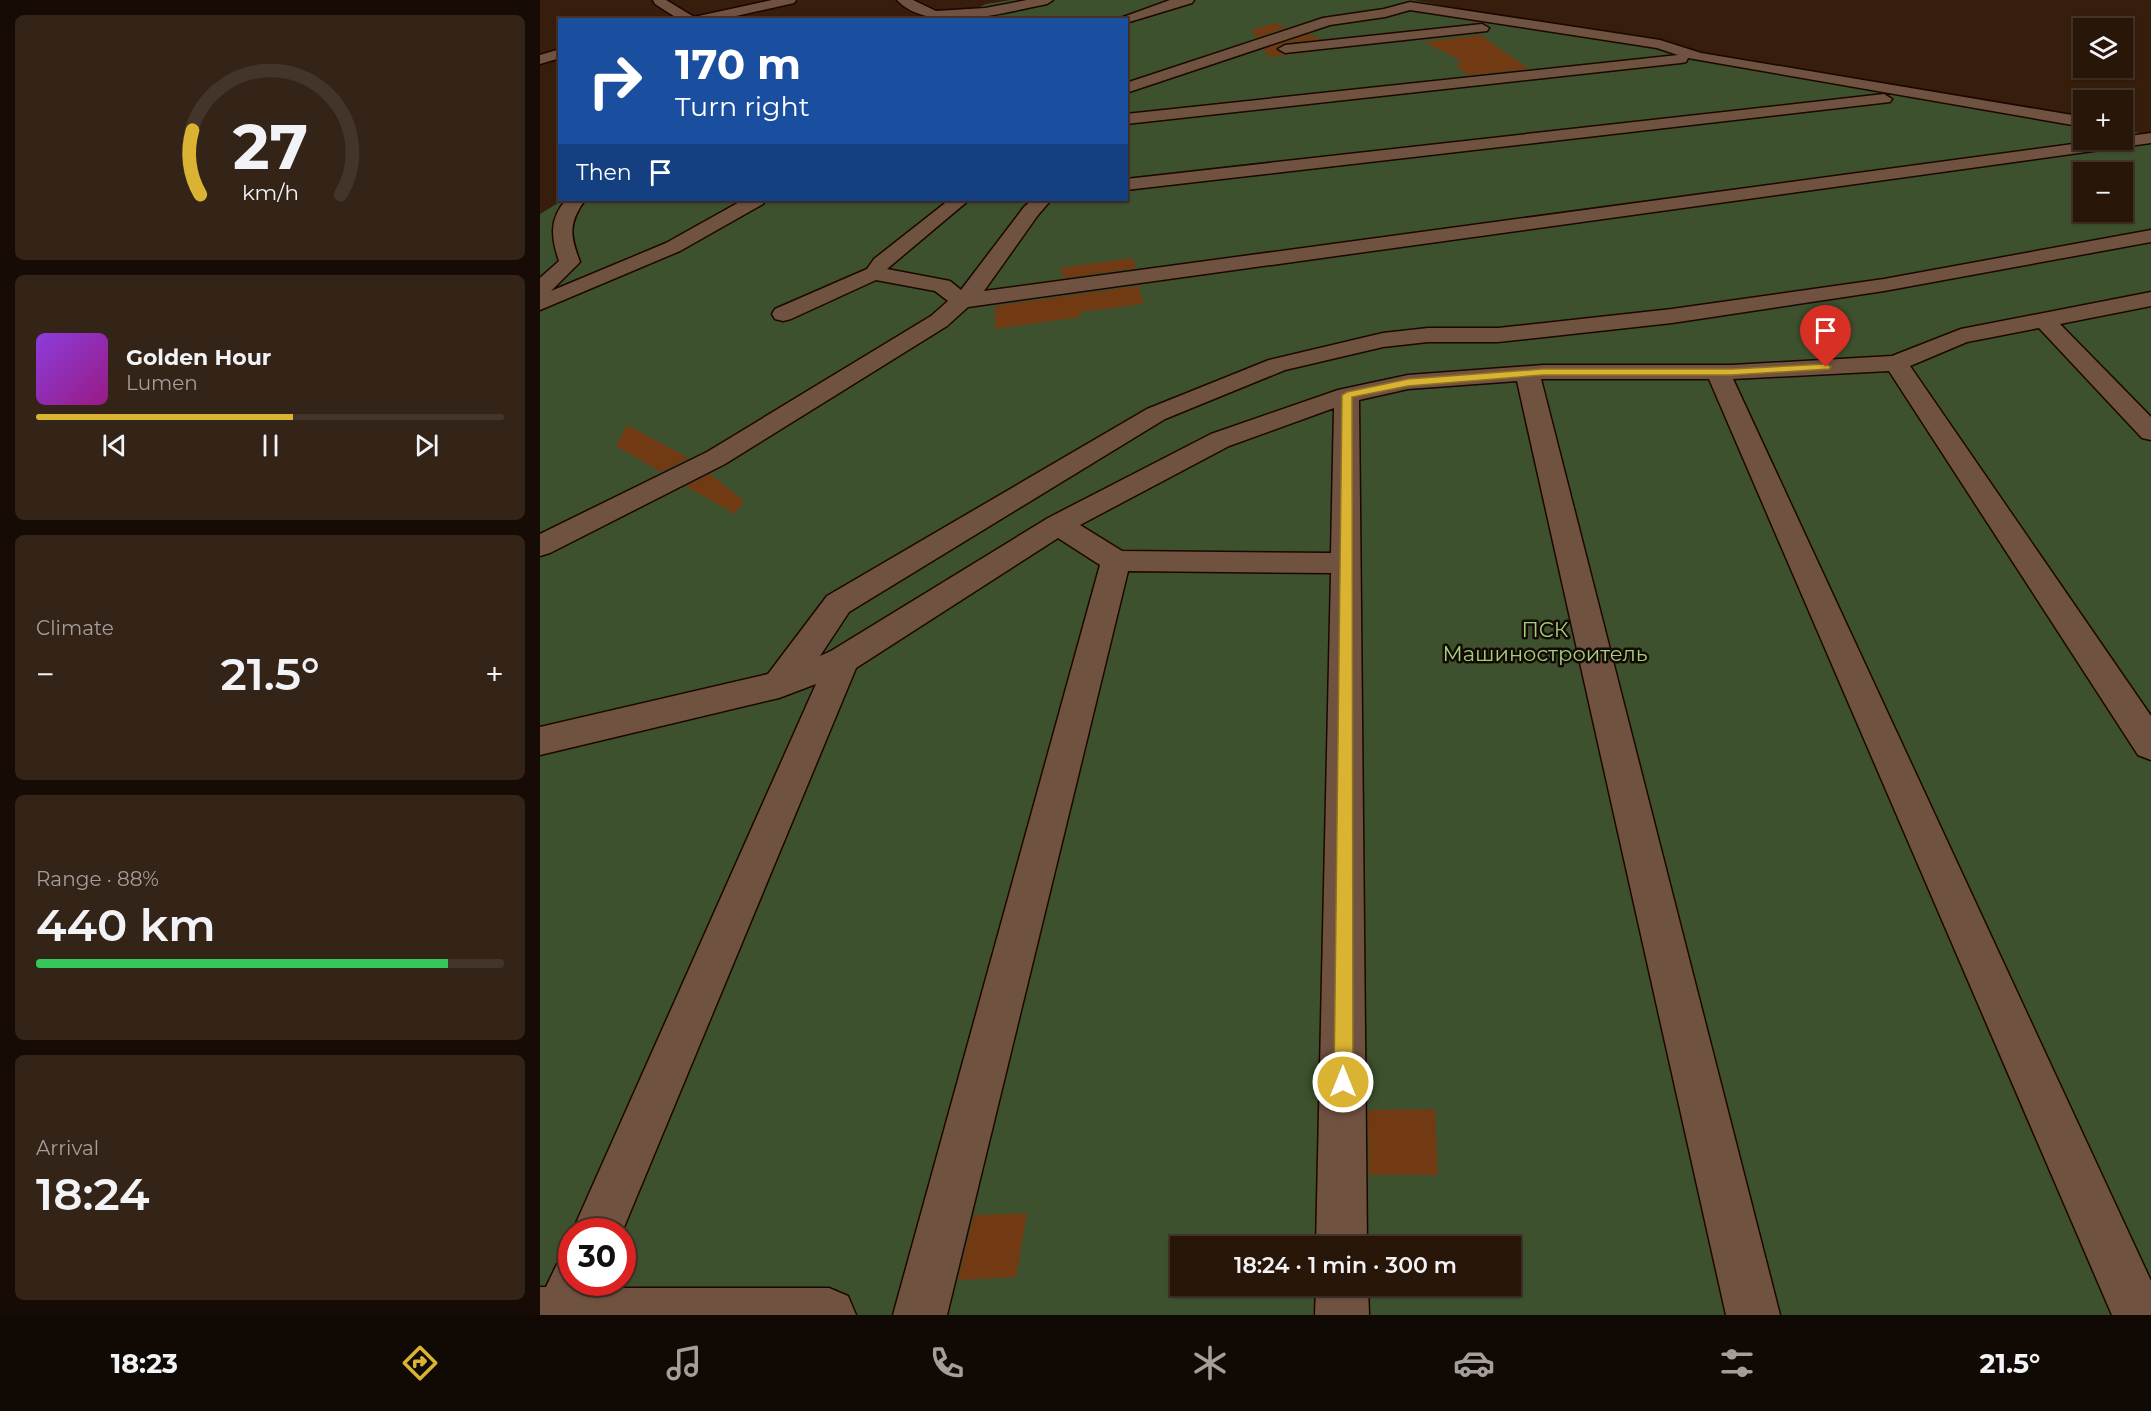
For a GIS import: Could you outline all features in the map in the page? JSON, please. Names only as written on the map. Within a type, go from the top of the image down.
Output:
[{"type":"street","points":[[707,18],[787,0]]},
{"type":"street","points":[[903,0],[931,17],[985,12],[1047,0]]},
{"type":"street","points":[[1128,18],[1188,0]]},
{"type":"street","points":[[1378,0],[1660,44],[1698,57],[2073,120]]},
{"type":"street","points":[[659,1],[687,18]]},
{"type":"street","points":[[1129,85],[1328,21],[1385,13],[1410,6]]},
{"type":"street","points":[[1254,45],[1264,49],[1283,50],[1531,23]]},
{"type":"street","points":[[540,60],[558,54]]},
{"type":"street","points":[[1128,119],[1698,57]]},
{"type":"street","points":[[1128,185],[1898,97],[1915,93]]},
{"type":"street","points":[[2133,132],[2151,136]]},
{"type":"street","points":[[783,314],[874,273],[942,286],[962,301],[2151,136]]},
{"type":"street","points":[[540,289],[570,262],[562,242],[561,226],[575,201]]},
{"type":"street","points":[[540,303],[673,247],[754,201]]},
{"type":"street","points":[[874,273],[880,262],[959,201]]},
{"type":"street","points":[[540,546],[716,458],[939,321],[974,290],[1031,211],[1041,201]]},
{"type":"street","points":[[779,685],[838,604],[1156,414],[1277,365],[1383,340],[1428,335],[1510,334],[1672,316],[1884,285],[2151,236]]},
{"type":"street","points":[[544,745],[779,685],[843,660],[1058,525],[1220,440],[1347,395],[1408,382],[1527,373],[1718,372],[1896,363],[1961,336],[2151,299]]},
{"type":"street","points":[[2044,320],[2151,432]]},
{"type":"street","points":[[1896,363],[2151,745]]},
{"type":"street","points":[[1718,372],[2139,1315]]},
{"type":"street","points":[[1527,373],[1753,1315]]},
{"type":"street","points":[[1342,1236],[1347,395]]},
{"type":"street","points":[[1058,525],[1116,561],[1347,563]]},
{"type":"street","points":[[920,1315],[1116,561]]},
{"type":"street","points":[[603,1218],[843,660]]},
{"type":"street","points":[[561,1314],[569,1296]]},
{"type":"street","points":[[1342,1296],[1342,1315]]},
{"type":"street","points":[[540,1314],[829,1315]]},
{"type":"green space","name":"ПСК Машиностроитель","points":[[1011,0],[1413,0],[2073,121],[2073,150],[2133,150],[2133,132],[2151,135],[2151,1315],[540,1315],[540,214],[561,201],[1128,201],[1128,18],[955,18],[986,4]]},
{"type":"building","points":[[1274,23],[1287,27],[1256,38],[1252,30]]},
{"type":"building","points":[[1309,34],[1322,39],[1285,43],[1276,50],[1285,55],[1314,53],[1269,57],[1264,49]]},
{"type":"building","points":[[1480,35],[1529,69],[1468,75],[1457,66],[1460,60],[1424,42]]},
{"type":"building","points":[[1133,258],[1136,268],[1064,278],[1060,268]]},
{"type":"building","points":[[1139,286],[1143,304],[1080,312],[1081,317],[995,329],[995,306]]},
{"type":"building","points":[[627,425],[689,458],[661,472],[616,446]]},
{"type":"building","points":[[710,474],[744,501],[735,514],[686,486]]},
{"type":"building","points":[[1435,1109],[1438,1175],[1369,1175],[1368,1110]]},
{"type":"building","points":[[1027,1213],[1016,1277],[958,1280],[974,1215]]},
{"type":"route","points":[[1343,1082],[1347,395],[1408,382],[1543,372],[1732,372],[1826,367]]}]
